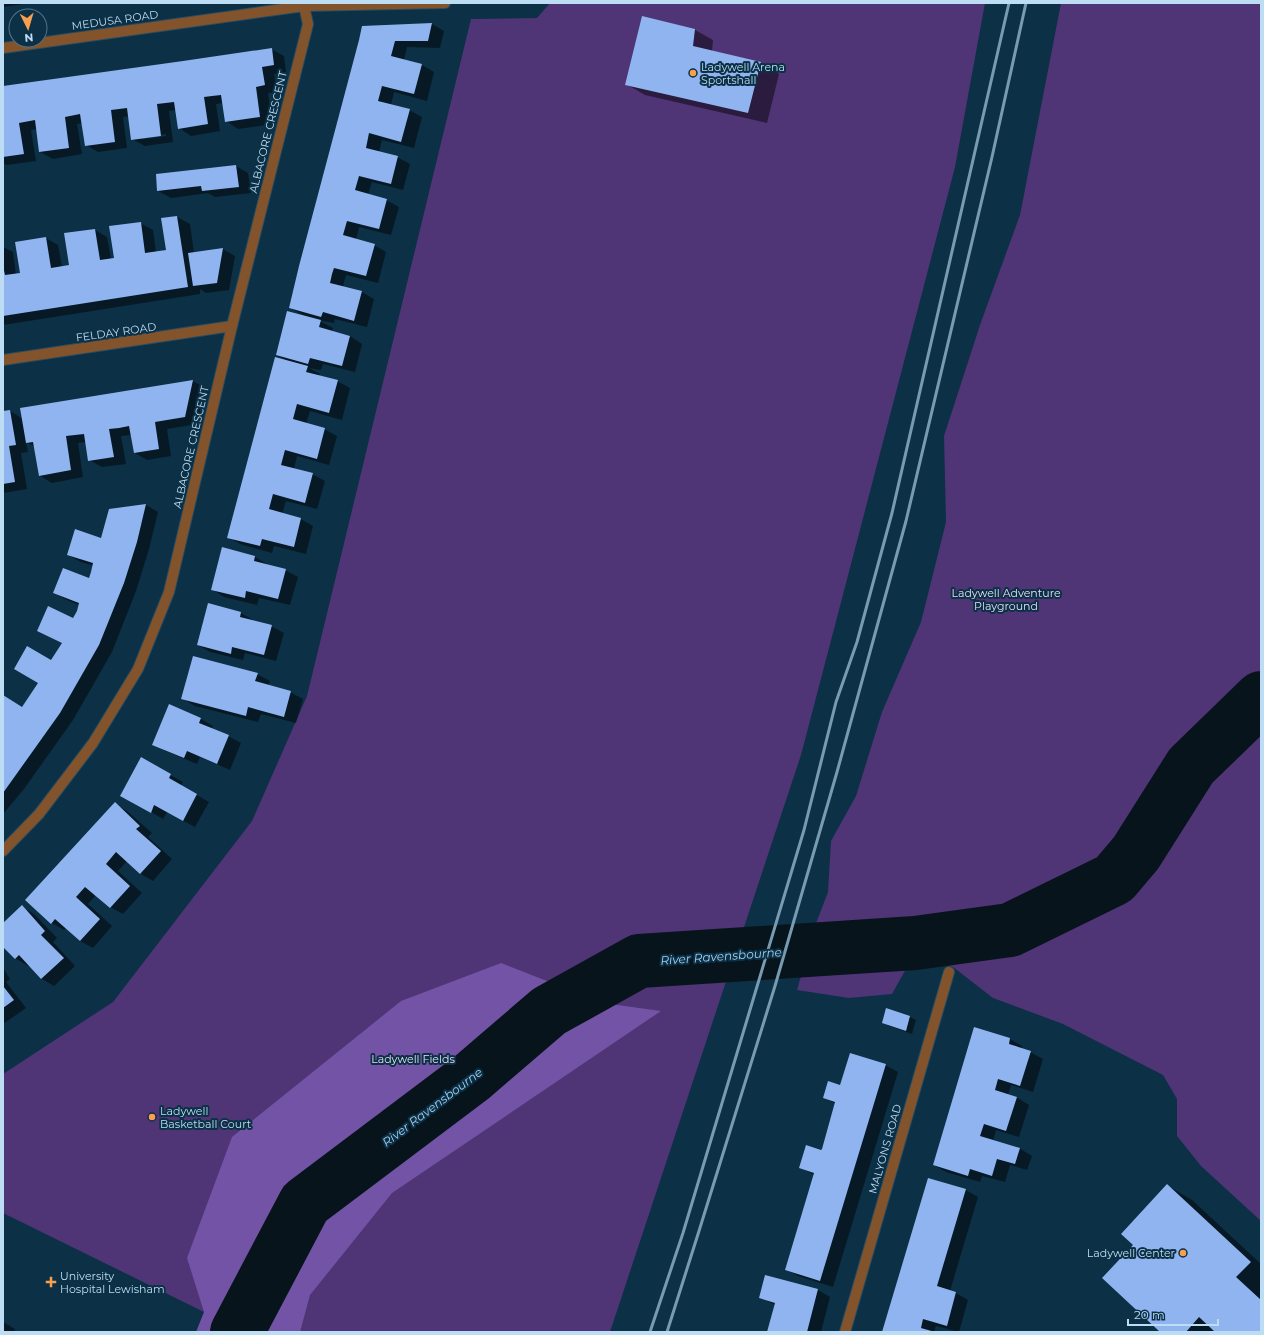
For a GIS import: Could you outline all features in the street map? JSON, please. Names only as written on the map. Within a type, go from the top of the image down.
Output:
[{"type":"street","name":"MEDUSA ROAD","points":[[3,48],[304,6],[445,3]]},
{"type":"street","name":"ALBACORE CRESCENT","points":[[3,850],[39,814],[93,743],[138,669],[169,592],[232,326],[308,24],[304,6]]},
{"type":"street","name":"FELDAY ROAD","points":[[3,360],[232,326]]},
{"type":"street","name":"MALYONS ROAD","points":[[845,1332],[948,972]]},
{"type":"green space","name":"Ladywell Fields","points":[[550,3],[985,3],[955,167],[801,755],[610,1332],[201,1332],[204,1312],[3,1213],[3,1074],[113,1002],[252,821],[307,696],[471,19],[537,18]]},
{"type":"green space","name":"Ladywell Adventure Playground","points":[[1061,3],[1261,3],[1261,1221],[1201,1166],[1177,1136],[1177,1099],[1163,1075],[1063,1024],[993,998],[953,967],[916,951],[892,994],[849,998],[797,990],[815,926],[828,892],[831,841],[856,796],[882,712],[921,622],[946,522],[944,436],[980,325],[1020,215]]},
{"type":"green space","points":[[501,963],[603,1003],[661,1011],[392,1193],[310,1295],[300,1332],[196,1332],[204,1312],[187,1258],[232,1137],[401,1001]]},
{"type":"building","name":"Ladywell Arena Sportshall","points":[[642,16],[695,29],[693,46],[761,62],[748,113],[625,85]]},
{"type":"building","points":[[432,23],[428,41],[395,41],[391,56],[422,64],[414,94],[382,86],[378,101],[410,109],[401,142],[369,133],[366,148],[398,156],[391,184],[359,176],[355,190],[387,199],[379,229],[347,221],[343,235],[375,244],[366,276],[334,268],[332,274],[330,283],[362,291],[354,321],[323,312],[321,317],[289,308],[362,26]]},
{"type":"building","points":[[272,48],[274,65],[262,67],[265,85],[256,87],[260,117],[225,122],[221,95],[204,97],[208,124],[178,129],[174,102],[157,104],[161,136],[131,140],[127,108],[111,110],[115,142],[85,146],[80,114],[65,117],[69,148],[39,152],[35,120],[19,123],[24,154],[3,157],[3,86]]},
{"type":"building","points":[[236,165],[239,187],[202,191],[201,186],[157,191],[156,174]]},
{"type":"building","points":[[177,216],[188,287],[3,316],[3,266],[5,275],[20,273],[15,242],[46,237],[51,268],[69,265],[64,233],[95,229],[100,260],[114,258],[109,226],[141,222],[145,253],[166,250],[161,218]]},
{"type":"building","points":[[223,248],[217,283],[193,286],[188,253]]},
{"type":"building","points":[[287,311],[321,320],[319,327],[350,336],[342,366],[310,358],[308,364],[276,355]]},
{"type":"building","points":[[275,357],[308,366],[306,372],[338,380],[329,413],[297,404],[293,419],[325,428],[317,459],[285,450],[281,465],[313,473],[305,503],[273,494],[269,509],[301,518],[294,547],[262,539],[260,546],[227,538]]},
{"type":"building","points":[[193,380],[185,417],[155,422],[159,449],[134,453],[129,426],[109,429],[114,457],[88,461],[84,434],[66,436],[71,470],[39,476],[33,442],[26,443],[20,408]]},
{"type":"building","points":[[10,410],[16,445],[9,446],[15,482],[3,484],[3,411]]},
{"type":"building","points":[[146,504],[137,542],[124,583],[99,645],[60,713],[3,793],[3,695],[22,707],[38,683],[14,669],[27,646],[51,660],[62,643],[37,631],[48,606],[73,618],[77,611],[79,603],[53,593],[63,568],[89,578],[91,572],[93,563],[67,555],[75,529],[101,538],[109,509]]},
{"type":"building","points":[[222,547],[255,556],[254,561],[286,569],[278,599],[246,591],[245,598],[211,590]]},
{"type":"building","points":[[208,603],[241,612],[240,617],[272,625],[264,655],[232,647],[231,654],[197,645]]},
{"type":"building","points":[[193,656],[258,673],[255,681],[291,691],[284,717],[248,707],[246,716],[181,699]]},
{"type":"building","points":[[169,704],[201,718],[199,723],[229,735],[217,764],[187,751],[184,758],[152,745]]},
{"type":"building","points":[[141,757],[171,774],[169,778],[197,794],[183,821],[154,805],[151,813],[120,796]]},
{"type":"building","points":[[115,802],[140,826],[136,829],[161,851],[140,874],[116,852],[106,864],[130,886],[110,908],[85,887],[76,897],[100,919],[80,941],[55,919],[51,924],[25,900]]},
{"type":"building","points":[[22,905],[45,931],[41,935],[64,958],[41,979],[19,955],[15,959],[3,947],[3,923]]},
{"type":"building","points":[[3,986],[14,1000],[3,1008]]},
{"type":"building","points":[[886,1008],[910,1016],[906,1031],[882,1023]]},
{"type":"building","points":[[974,1027],[1010,1038],[1009,1044],[1031,1051],[1020,1086],[998,1079],[995,1090],[1017,1097],[1006,1131],[984,1124],[980,1136],[1020,1148],[1015,1164],[997,1159],[992,1176],[970,1169],[968,1176],[933,1165]]},
{"type":"building","points":[[850,1053],[886,1064],[820,1281],[785,1270],[814,1173],[799,1168],[806,1145],[821,1150],[822,1149],[835,1102],[823,1098],[828,1081],[840,1085]]},
{"type":"building","points":[[928,1178],[966,1189],[937,1286],[956,1292],[947,1326],[923,1319],[921,1328],[935,1332],[882,1332]]},
{"type":"building","name":"Ladywell Center","points":[[1167,1184],[1251,1262],[1236,1277],[1261,1300],[1261,1332],[1215,1332],[1199,1317],[1186,1332],[1160,1332],[1102,1278],[1133,1245],[1121,1234]]},
{"type":"building","points":[[765,1275],[818,1289],[807,1332],[767,1332],[775,1303],[759,1298]]},
{"type":"waterway","name":"River Ravensbourne","points":[[237,1332],[305,1203],[471,1078],[549,1011],[639,961],[915,943],[1010,930],[1114,879],[1136,853],[1191,766],[1261,698]]},
{"type":"railway","points":[[650,1332],[683,1233],[804,830],[836,702],[857,642],[892,513],[1009,3]]},
{"type":"railway","points":[[667,1332],[775,986],[837,772],[906,521],[992,157],[1026,3]]},
{"type":"place","name":"Ladywell Arena Sportshall","points":[[693,73]]},
{"type":"place","name":"Ladywell Basketball Court","points":[[152,1117]]},
{"type":"place","name":"Ladywell Center","points":[[1183,1253]]},
{"type":"place","name":"University Hospital Lewisham","points":[[51,1282]]}]
